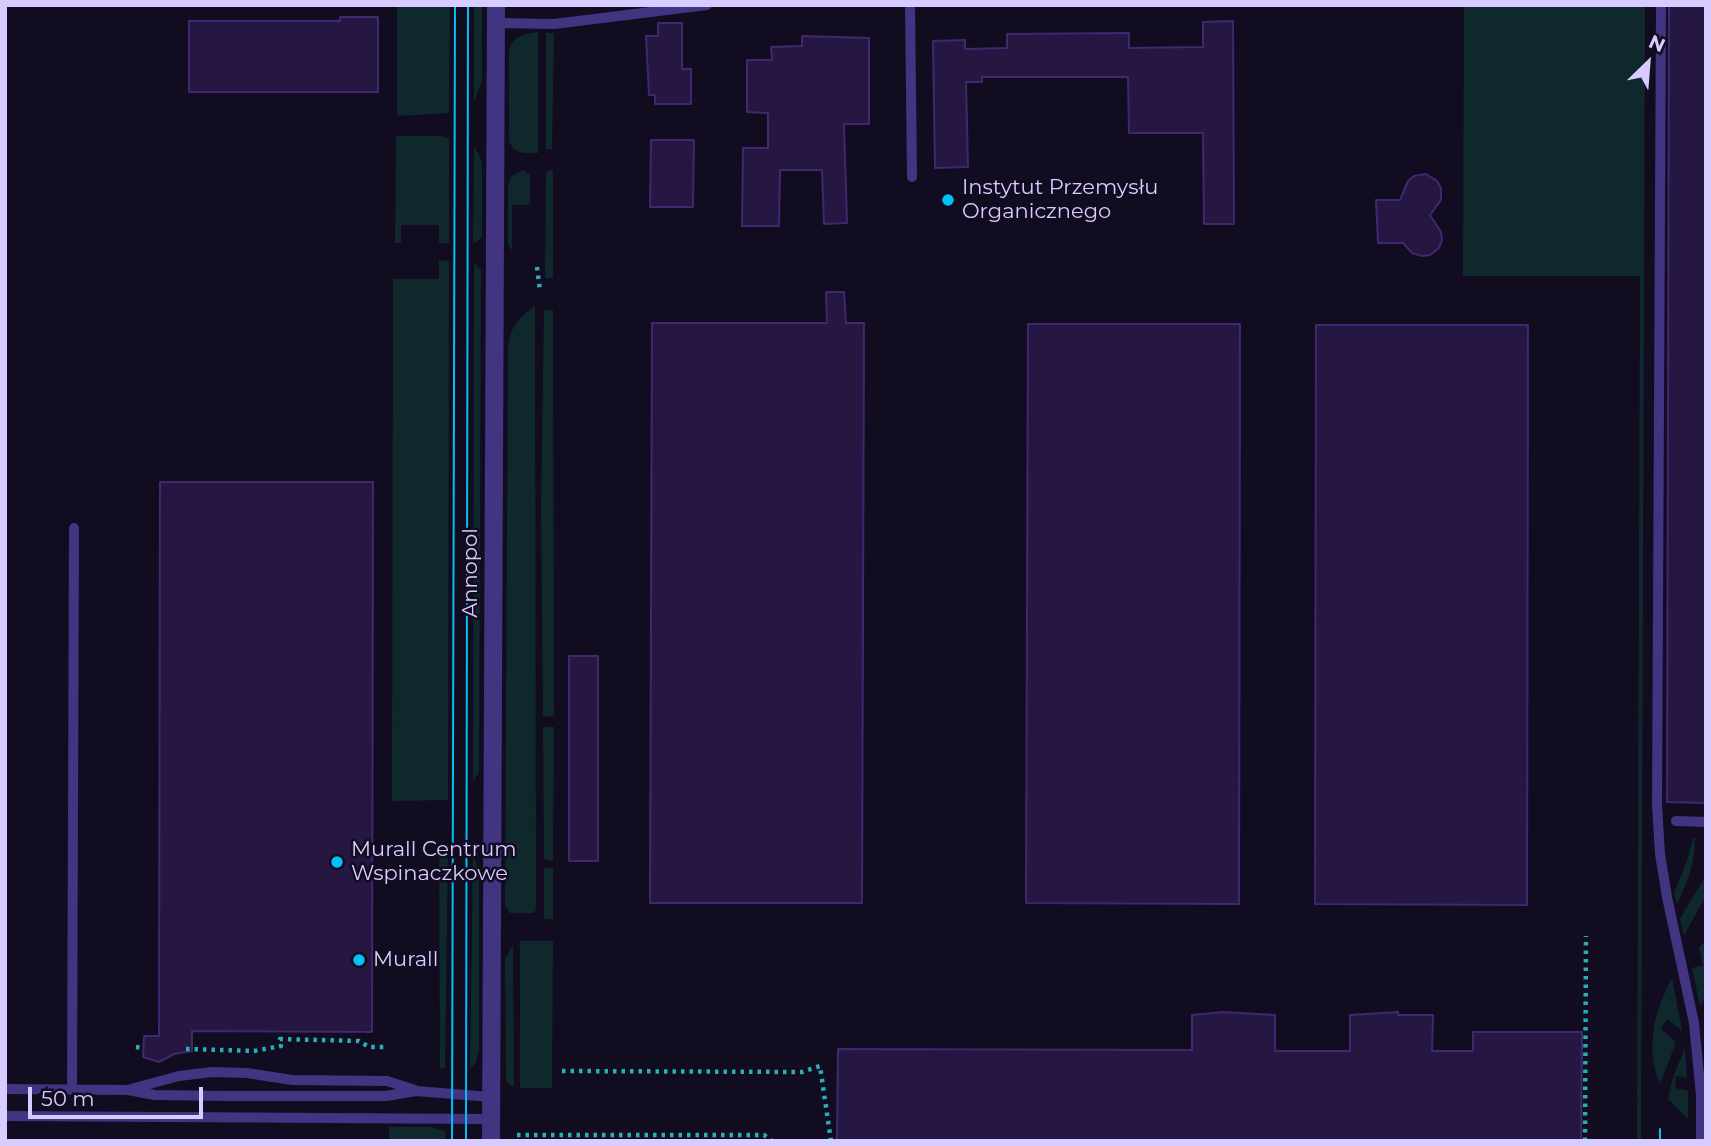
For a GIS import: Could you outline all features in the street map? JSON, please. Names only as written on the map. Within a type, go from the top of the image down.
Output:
[{"type":"street","name":"Annopol","points":[[491,1141],[496,14]]},
{"type":"lane","points":[[496,14],[554,24],[707,5]]},
{"type":"lane","points":[[910,5],[912,177]]},
{"type":"lane","points":[[1661,5],[1657,805],[1660,854],[1694,1023],[1704,1096],[1701,1141]]},
{"type":"lane","points":[[72,1090],[74,528]]},
{"type":"lane","points":[[1676,821],[1706,822]]},
{"type":"lane","points":[[128,1090],[179,1076],[212,1072],[247,1073],[292,1080],[387,1081],[416,1091]]},
{"type":"lane","points":[[5,1089],[128,1090],[155,1095],[240,1096],[386,1096],[416,1091],[491,1097]]},
{"type":"lane","points":[[5,1116],[491,1119]]},
{"type":"path","points":[[537,267],[540,291]]},
{"type":"path","points":[[1585,1141],[1586,936]]},
{"type":"path","points":[[186,1049],[254,1051],[281,1046],[280,1039],[359,1041],[369,1047],[387,1047]]},
{"type":"path","points":[[136,1048],[143,1048]]},
{"type":"path","points":[[562,1071],[802,1072],[820,1066],[831,1141]]},
{"type":"path","points":[[517,1135],[764,1135],[772,1141]]},
{"type":"green space","points":[[397,5],[450,5],[449,113],[397,116]]},
{"type":"green space","points":[[474,5],[482,5],[482,81],[474,101]]},
{"type":"green space","points":[[1464,5],[1645,5],[1641,1141],[1637,1141],[1640,276],[1463,276]]},
{"type":"green space","points":[[538,32],[538,153],[525,153],[515,149],[509,142],[509,51],[516,38]]},
{"type":"green space","points":[[546,33],[554,33],[552,149],[546,149]]},
{"type":"green space","points":[[396,136],[449,138],[449,243],[439,243],[439,225],[401,225],[401,243],[395,243]]},
{"type":"green space","points":[[474,146],[482,162],[482,236],[473,243]]},
{"type":"green space","points":[[524,170],[530,175],[530,202],[528,205],[512,205],[512,251],[508,244],[508,184],[512,176]]},
{"type":"green space","points":[[553,170],[553,278],[545,278],[546,172]]},
{"type":"green space","points":[[439,260],[449,261],[448,800],[392,801],[393,279],[439,279]]},
{"type":"green space","points":[[474,262],[481,270],[479,772],[473,782]]},
{"type":"green space","points":[[535,306],[536,910],[533,913],[510,913],[505,905],[508,348],[516,324]]},
{"type":"green space","points":[[544,310],[553,310],[554,716],[543,717],[541,508]]},
{"type":"green space","points":[[543,727],[554,727],[553,861],[544,859]]},
{"type":"green space","points":[[1693,838],[1695,847],[1692,864],[1677,904],[1674,893]]},
{"type":"green space","points":[[447,843],[445,1069],[440,1068],[439,848],[441,844]]},
{"type":"green space","points":[[473,856],[479,879],[479,1050],[476,1062],[470,1069]]},
{"type":"green space","points":[[546,868],[553,868],[553,919],[544,919]]},
{"type":"green space","points":[[1706,875],[1706,896],[1684,935],[1680,919]]},
{"type":"green space","points":[[520,941],[553,941],[552,1088],[520,1088]]},
{"type":"green space","points":[[1704,943],[1706,997],[1700,1006],[1692,968],[1703,965],[1699,947]]},
{"type":"green space","points":[[513,945],[514,1087],[506,1082],[505,959]]},
{"type":"green space","points":[[1672,978],[1682,1031],[1667,1019],[1661,1029],[1676,1042],[1660,1084],[1655,1070],[1652,1043],[1660,1004]]},
{"type":"green space","points":[[1685,1048],[1687,1078],[1676,1076],[1675,1088],[1688,1091],[1688,1119],[1668,1099],[1673,1077]]},
{"type":"green space","points":[[389,1127],[431,1127],[445,1131],[446,1141],[389,1141]]},
{"type":"building","points":[[1669,5],[1706,5],[1706,803],[1667,802]]},
{"type":"building","points":[[340,17],[378,17],[378,92],[189,92],[189,21],[340,21]]},
{"type":"building","points":[[1233,21],[1234,224],[1204,224],[1203,133],[1129,133],[1128,77],[982,77],[982,82],[966,82],[968,167],[935,168],[933,41],[965,40],[965,49],[1007,48],[1007,34],[1129,33],[1129,48],[1203,47],[1203,22]]},
{"type":"building","points":[[658,23],[682,23],[682,69],[691,69],[691,104],[655,104],[655,95],[649,95],[646,36],[658,36]]},
{"type":"building","points":[[802,36],[869,38],[869,124],[844,124],[847,223],[824,224],[822,170],[780,170],[779,226],[742,226],[743,148],[768,148],[768,113],[747,112],[747,60],[772,60],[771,47],[802,46]]},
{"type":"building","points":[[651,140],[694,140],[693,207],[650,207]]},
{"type":"building","points":[[1426,174],[1437,181],[1441,188],[1441,200],[1430,215],[1441,232],[1439,248],[1430,255],[1422,256],[1412,253],[1403,243],[1378,243],[1376,200],[1400,200],[1408,181],[1414,176]]},
{"type":"building","points":[[826,292],[844,292],[846,323],[864,323],[862,903],[650,903],[652,323],[827,323]]},
{"type":"building","points":[[1028,324],[1240,324],[1239,904],[1026,903]]},
{"type":"building","points":[[1316,325],[1528,325],[1527,905],[1315,904]]},
{"type":"building","points":[[160,482],[373,482],[372,1032],[192,1031],[192,1051],[174,1054],[159,1062],[143,1057],[144,1036],[159,1036]]},
{"type":"building","points":[[569,656],[598,656],[598,861],[569,861]]},
{"type":"building","points":[[1223,1012],[1275,1015],[1275,1051],[1350,1051],[1350,1015],[1398,1012],[1398,1015],[1433,1015],[1432,1051],[1473,1051],[1473,1032],[1582,1032],[1581,1141],[837,1141],[838,1049],[1192,1050],[1192,1015]]},
{"type":"tram line","points":[[452,1141],[455,5]]},
{"type":"tram line","points":[[466,1141],[468,5]]},
{"type":"tram line","points":[[1660,1129],[1660,1141]]},
{"type":"place","name":"Instytut Przemysłu Organicznego","points":[[948,200]]},
{"type":"place","name":"Murall Centrum Wspinaczkowe","points":[[337,862]]},
{"type":"place","name":"Murall","points":[[359,960]]}]
